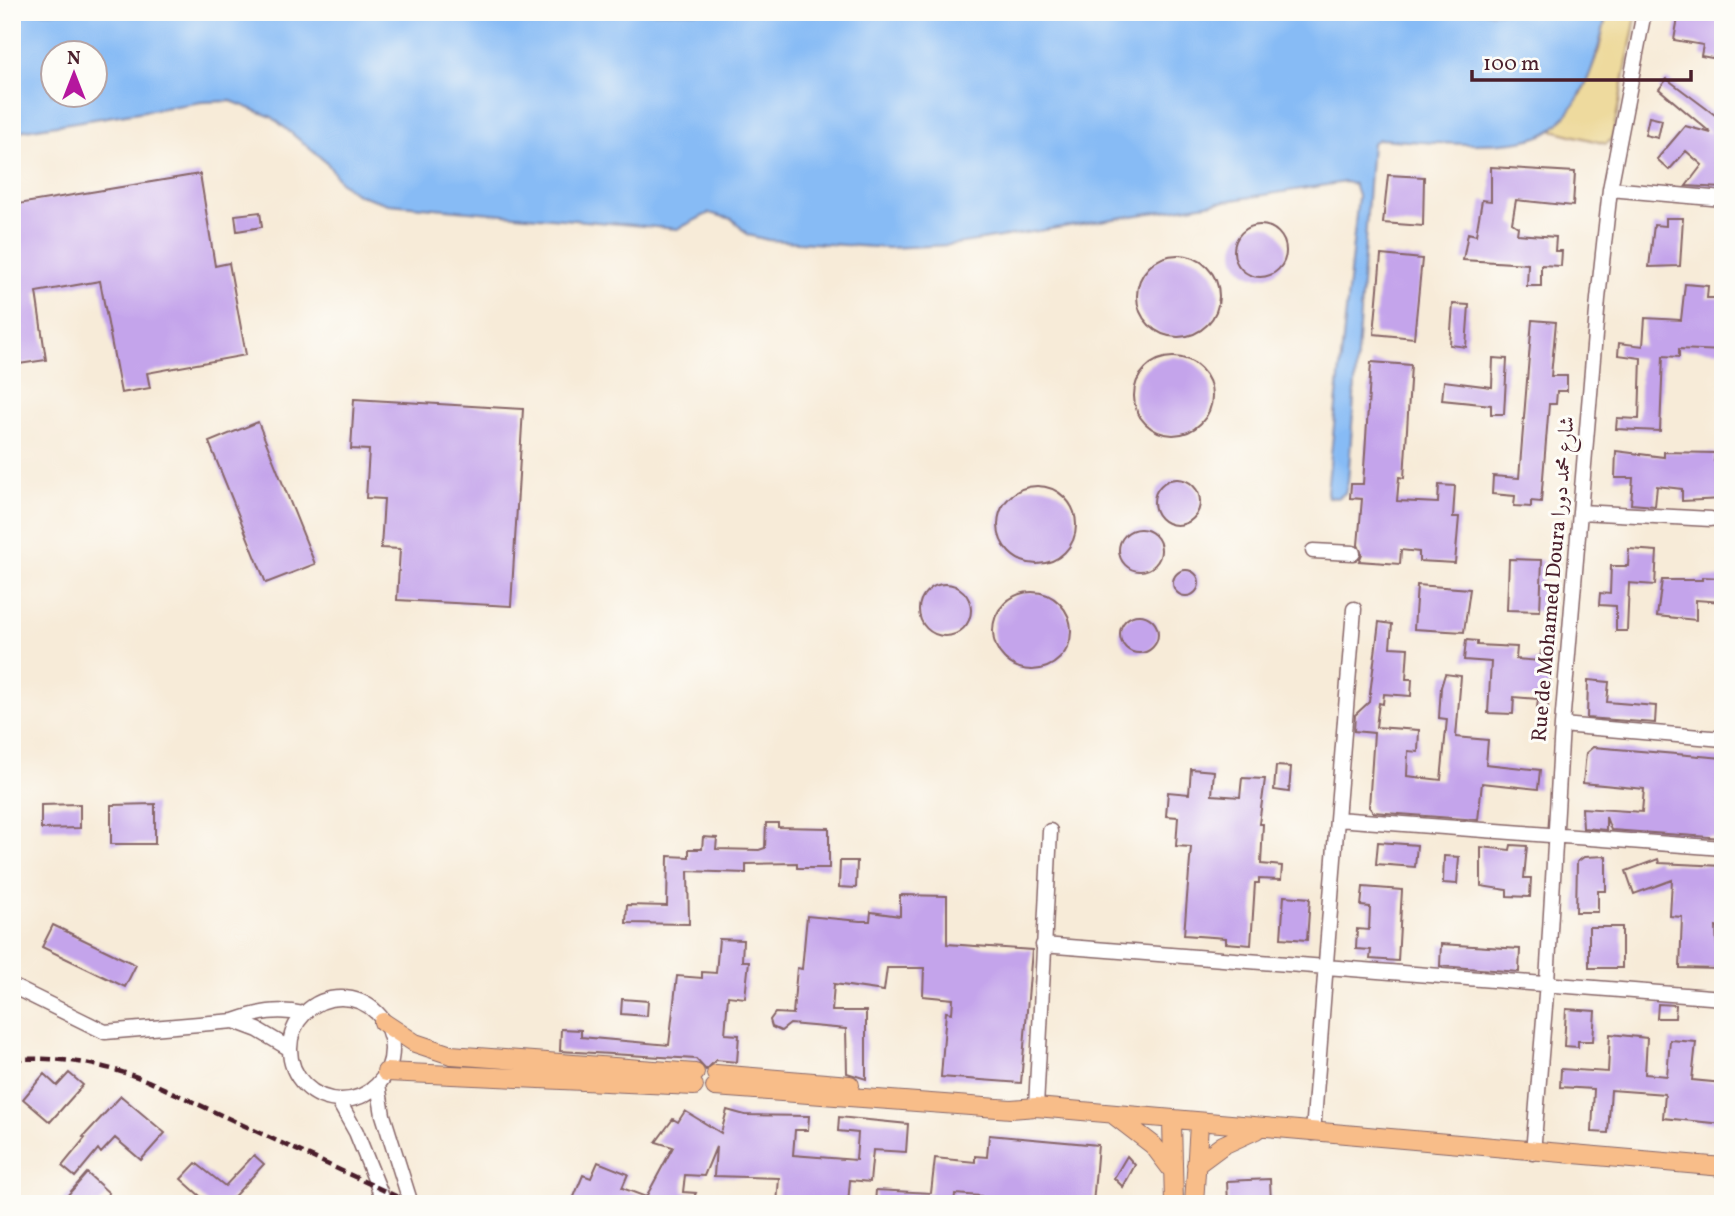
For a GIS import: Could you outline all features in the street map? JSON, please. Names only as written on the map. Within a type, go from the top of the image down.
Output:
[{"type":"main road","points":[[382,1078],[695,1080],[451,1055],[415,1043],[383,1022]]},
{"type":"main road","points":[[715,1081],[840,1090],[1011,1109],[1035,1107],[1199,1124],[1723,1167]]},
{"type":"main road","points":[[1114,1115],[1153,1145],[1172,1171]]},
{"type":"main road","points":[[1172,1121],[1174,1204]]},
{"type":"main road","points":[[1194,1204],[1199,1124]]},
{"type":"main road","points":[[1196,1165],[1223,1145],[1259,1129]]},
{"type":"street","name":"Rue de Mohamed Doura شارع محمد دورا","points":[[1533,1153],[1547,982],[1562,726],[1610,189],[1644,12]]},
{"type":"street","points":[[1610,189],[1723,199]]},
{"type":"street","points":[[1580,512],[1711,519]]},
{"type":"street","points":[[1313,551],[1353,553]]},
{"type":"street","points":[[1313,1133],[1354,609]]},
{"type":"street","points":[[1562,726],[1723,739]]},
{"type":"street","points":[[1337,819],[1723,848]]},
{"type":"street","points":[[1035,1107],[1050,831]]},
{"type":"street","points":[[1043,946],[1326,969],[1547,982],[1723,998]]},
{"type":"street","points":[[12,986],[104,1032],[234,1021],[264,1010],[283,1009],[304,1014]]},
{"type":"street","points":[[382,1078],[366,1093],[338,1100],[321,1096],[303,1084],[296,1073],[290,1049],[294,1030],[304,1014],[323,1002],[345,999],[367,1006],[383,1022],[392,1046],[382,1078],[386,1126],[411,1204]]},
{"type":"street","points":[[234,1021],[290,1049]]},
{"type":"street","points":[[338,1100],[356,1132],[385,1204]]},
{"type":"sand","points":[[1607,12],[1637,12],[1612,139],[1606,144],[1552,130],[1582,93],[1599,50]]},
{"type":"water","points":[[12,12],[1607,12],[1600,44],[1583,89],[1565,116],[1554,128],[1540,136],[1496,143],[1379,139],[1372,143],[1348,482],[1345,493],[1338,498],[1328,497],[1327,492],[1358,196],[1354,184],[1345,182],[950,245],[888,248],[768,240],[748,235],[732,219],[709,213],[678,229],[388,204],[357,194],[341,183],[327,163],[272,117],[231,101],[202,102],[12,132]]},
{"type":"building","points":[[1679,12],[1723,12],[1723,60],[1701,56],[1703,45],[1674,40]]},
{"type":"building","points":[[1667,79],[1723,121],[1723,188],[1686,186],[1702,165],[1686,151],[1669,170],[1657,159],[1685,126],[1711,133],[1659,89]]},
{"type":"building","points":[[1649,117],[1662,120],[1658,138],[1645,135]]},
{"type":"building","points":[[1491,167],[1575,172],[1573,206],[1516,200],[1512,223],[1518,227],[1517,234],[1556,237],[1555,251],[1562,251],[1561,266],[1541,265],[1541,286],[1527,286],[1528,264],[1463,260],[1468,233],[1476,235],[1482,200],[1491,201]]},
{"type":"building","points":[[200,174],[215,266],[229,263],[246,355],[147,373],[150,388],[121,393],[100,281],[36,292],[46,360],[12,365],[12,205]]},
{"type":"building","points":[[1388,175],[1424,177],[1423,226],[1383,223]]},
{"type":"building","points":[[260,212],[262,227],[237,231],[235,215]]},
{"type":"building","points":[[1666,218],[1683,218],[1680,266],[1649,267],[1654,225],[1666,226]]},
{"type":"building","points":[[1260,225],[1270,227],[1278,233],[1284,241],[1284,261],[1278,269],[1270,275],[1260,277],[1250,275],[1242,269],[1236,261],[1234,251],[1236,241],[1242,233],[1250,227]]},
{"type":"building","points":[[1178,255],[1194,258],[1207,267],[1216,280],[1219,296],[1216,312],[1207,325],[1194,334],[1178,337],[1162,334],[1149,325],[1140,312],[1137,296],[1140,280],[1149,267],[1162,258]]},
{"type":"building","points":[[1381,255],[1422,259],[1414,338],[1374,334]]},
{"type":"building","points":[[1685,284],[1708,286],[1707,298],[1723,298],[1723,351],[1679,349],[1679,357],[1663,356],[1660,431],[1616,429],[1617,418],[1639,419],[1641,358],[1618,355],[1619,343],[1643,346],[1645,318],[1681,320]]},
{"type":"building","points":[[1453,304],[1469,305],[1466,347],[1450,345]]},
{"type":"building","points":[[1532,320],[1556,322],[1551,376],[1567,376],[1567,391],[1557,391],[1556,404],[1549,404],[1541,502],[1531,501],[1531,507],[1514,506],[1515,496],[1492,494],[1493,476],[1519,478]]},
{"type":"building","points":[[1173,357],[1188,360],[1201,368],[1209,381],[1212,396],[1209,411],[1201,424],[1188,432],[1173,435],[1158,432],[1145,424],[1137,411],[1134,396],[1137,381],[1145,368],[1158,360]]},
{"type":"building","points":[[1493,358],[1507,359],[1504,414],[1491,414],[1491,405],[1442,400],[1444,381],[1492,387]]},
{"type":"building","points":[[1371,362],[1411,365],[1404,478],[1399,477],[1397,501],[1438,503],[1439,485],[1455,486],[1453,517],[1459,517],[1455,563],[1419,561],[1419,552],[1401,550],[1400,564],[1359,561],[1362,554],[1358,545],[1362,499],[1350,498],[1351,484],[1363,484]]},
{"type":"building","points":[[354,399],[523,409],[511,606],[397,600],[400,549],[381,548],[384,499],[366,498],[369,450],[351,449]]},
{"type":"building","points":[[258,422],[315,564],[266,583],[209,442]]},
{"type":"building","points":[[1616,451],[1664,457],[1664,452],[1715,453],[1714,461],[1723,462],[1723,499],[1682,501],[1682,489],[1657,486],[1655,506],[1631,504],[1633,478],[1615,478]]},
{"type":"building","points":[[1177,479],[1186,480],[1193,486],[1199,493],[1199,511],[1193,518],[1186,524],[1177,525],[1168,524],[1161,518],[1155,511],[1154,502],[1155,493],[1161,486],[1168,480]]},
{"type":"building","points":[[1029,486],[1045,486],[1059,492],[1070,503],[1076,517],[1076,533],[1070,547],[1059,558],[1045,564],[1029,564],[1015,558],[1004,547],[998,533],[998,517],[1004,503],[1015,492]]},
{"type":"building","points":[[1140,529],[1155,535],[1161,550],[1155,565],[1140,571],[1125,565],[1119,550],[1125,535]]},
{"type":"building","points":[[1629,549],[1657,551],[1655,585],[1629,583],[1627,631],[1616,631],[1616,606],[1599,605],[1600,593],[1610,594],[1611,566],[1628,566]]},
{"type":"building","points":[[1509,559],[1542,560],[1540,611],[1507,610]]},
{"type":"building","points":[[1186,570],[1195,574],[1199,583],[1195,592],[1186,596],[1177,592],[1173,583],[1177,574]]},
{"type":"building","points":[[1702,577],[1723,578],[1723,602],[1696,600],[1696,620],[1657,616],[1662,580],[1702,580]]},
{"type":"building","points":[[945,584],[964,591],[971,610],[964,629],[945,636],[926,629],[919,610],[926,591]]},
{"type":"building","points":[[1417,585],[1470,589],[1464,632],[1414,629]]},
{"type":"building","points":[[1024,592],[1040,592],[1054,598],[1065,609],[1071,623],[1071,639],[1065,653],[1054,664],[1040,670],[1024,670],[1010,664],[999,653],[993,639],[993,623],[999,609],[1010,598]]},
{"type":"building","points":[[1139,615],[1152,621],[1158,634],[1152,647],[1139,653],[1126,647],[1120,634],[1126,621]]},
{"type":"building","points":[[1379,622],[1392,624],[1390,647],[1408,648],[1406,679],[1412,679],[1411,696],[1384,694],[1383,704],[1379,703],[1376,727],[1419,730],[1418,752],[1408,751],[1407,776],[1441,780],[1447,719],[1439,718],[1441,687],[1445,674],[1461,676],[1456,737],[1488,740],[1486,764],[1540,770],[1538,789],[1482,783],[1478,820],[1373,812],[1369,807],[1374,733],[1354,731],[1355,715],[1369,702]]},
{"type":"building","points":[[1466,640],[1477,641],[1477,645],[1517,647],[1516,659],[1540,661],[1541,651],[1552,651],[1548,708],[1537,708],[1538,699],[1514,697],[1513,714],[1488,713],[1491,662],[1464,660]]},
{"type":"building","points":[[1588,680],[1609,682],[1607,702],[1656,706],[1655,723],[1587,718]]},
{"type":"building","points":[[1593,747],[1723,758],[1723,838],[1611,830],[1606,817],[1606,830],[1583,828],[1582,808],[1642,812],[1644,789],[1583,783],[1586,753]]},
{"type":"building","points":[[1276,766],[1291,767],[1289,792],[1274,790]]},
{"type":"building","points":[[1191,769],[1214,771],[1212,795],[1240,797],[1242,778],[1265,779],[1259,824],[1263,824],[1261,864],[1282,866],[1281,880],[1259,879],[1259,883],[1255,883],[1251,945],[1226,943],[1226,938],[1184,935],[1191,847],[1176,846],[1178,817],[1166,816],[1168,792],[1189,794]]},
{"type":"building","points":[[80,804],[80,828],[41,829],[41,805]]},
{"type":"building","points":[[155,804],[155,844],[111,844],[111,805]]},
{"type":"building","points":[[766,823],[778,823],[778,827],[829,828],[829,868],[797,868],[797,863],[746,864],[746,873],[688,871],[689,924],[626,923],[627,905],[667,906],[668,856],[689,857],[689,849],[702,849],[703,837],[717,838],[716,849],[765,848]]},
{"type":"building","points":[[1378,842],[1417,845],[1415,867],[1376,864]]},
{"type":"building","points":[[1511,845],[1527,846],[1524,878],[1531,878],[1530,897],[1507,896],[1507,890],[1481,886],[1481,847],[1510,850]]},
{"type":"building","points":[[1444,856],[1459,857],[1457,884],[1443,883]]},
{"type":"building","points":[[1606,856],[1606,891],[1598,891],[1598,912],[1576,912],[1577,862],[1584,857]]},
{"type":"building","points":[[1658,859],[1659,863],[1723,866],[1723,927],[1716,927],[1718,969],[1680,968],[1682,917],[1670,916],[1672,880],[1634,894],[1626,871]]},
{"type":"building","points":[[840,861],[857,861],[856,888],[839,887]]},
{"type":"building","points":[[1363,887],[1402,890],[1398,961],[1370,959],[1371,950],[1356,949],[1357,929],[1369,930],[1370,907],[1361,906]]},
{"type":"building","points":[[900,895],[947,896],[947,944],[1032,950],[1021,1083],[941,1077],[946,1012],[952,1013],[953,999],[923,996],[924,968],[887,968],[884,991],[834,984],[832,1011],[866,1011],[866,1079],[847,1073],[846,1029],[790,1024],[781,1031],[772,1027],[770,1020],[775,1013],[793,1014],[797,968],[802,969],[807,916],[870,921],[871,912],[900,916]]},
{"type":"building","points":[[1284,896],[1310,898],[1307,940],[1281,938]]},
{"type":"building","points":[[53,925],[136,965],[125,987],[42,947]]},
{"type":"building","points":[[1589,927],[1622,927],[1622,968],[1589,968]]},
{"type":"building","points":[[719,939],[743,940],[742,961],[749,961],[745,998],[728,996],[725,1034],[739,1035],[737,1062],[716,1060],[706,1070],[696,1059],[560,1051],[561,1029],[581,1030],[581,1037],[669,1045],[677,976],[702,978],[702,972],[716,973]]},
{"type":"building","points":[[1441,944],[1520,949],[1519,972],[1440,966]]},
{"type":"building","points":[[622,999],[648,1001],[647,1016],[621,1014]]},
{"type":"building","points":[[1658,1004],[1676,1005],[1675,1018],[1657,1018]]},
{"type":"building","points":[[1566,1009],[1595,1011],[1593,1041],[1578,1041],[1578,1047],[1564,1046]]},
{"type":"building","points":[[1610,1034],[1647,1038],[1645,1074],[1667,1076],[1670,1040],[1696,1042],[1692,1080],[1723,1083],[1723,1124],[1663,1118],[1665,1094],[1611,1090],[1608,1133],[1592,1132],[1594,1089],[1560,1087],[1561,1069],[1608,1072]]},
{"type":"building","points":[[69,1073],[83,1085],[50,1122],[23,1099],[44,1074],[57,1086]]},
{"type":"building","points":[[121,1096],[165,1133],[141,1160],[115,1138],[101,1153],[98,1149],[75,1177],[62,1166],[85,1138],[83,1137]]},
{"type":"building","points":[[727,1110],[745,1115],[809,1116],[808,1130],[795,1130],[793,1155],[856,1160],[858,1133],[838,1131],[839,1117],[908,1124],[906,1152],[873,1150],[870,1182],[850,1180],[848,1204],[777,1204],[779,1178],[714,1176],[716,1147],[704,1176],[685,1175],[683,1192],[696,1193],[691,1204],[571,1204],[583,1175],[591,1178],[598,1162],[628,1174],[622,1188],[646,1197],[673,1147],[656,1142],[673,1119],[678,1122],[685,1111],[721,1133]]},
{"type":"building","points":[[989,1135],[1098,1145],[1093,1204],[1018,1199],[1018,1204],[981,1204],[981,1196],[955,1194],[954,1204],[875,1204],[876,1190],[931,1193],[935,1158],[975,1162],[975,1156],[987,1157]]},
{"type":"building","points":[[254,1155],[264,1164],[227,1204],[209,1204],[181,1179],[196,1163],[225,1186]]},
{"type":"building","points":[[1127,1156],[1135,1165],[1123,1187],[1114,1178]]},
{"type":"building","points":[[87,1173],[109,1193],[99,1204],[60,1204]]},
{"type":"building","points":[[1270,1179],[1271,1204],[1228,1204],[1227,1181]]},
{"type":"railway","points":[[12,1059],[82,1062],[148,1081],[413,1204]]}]
